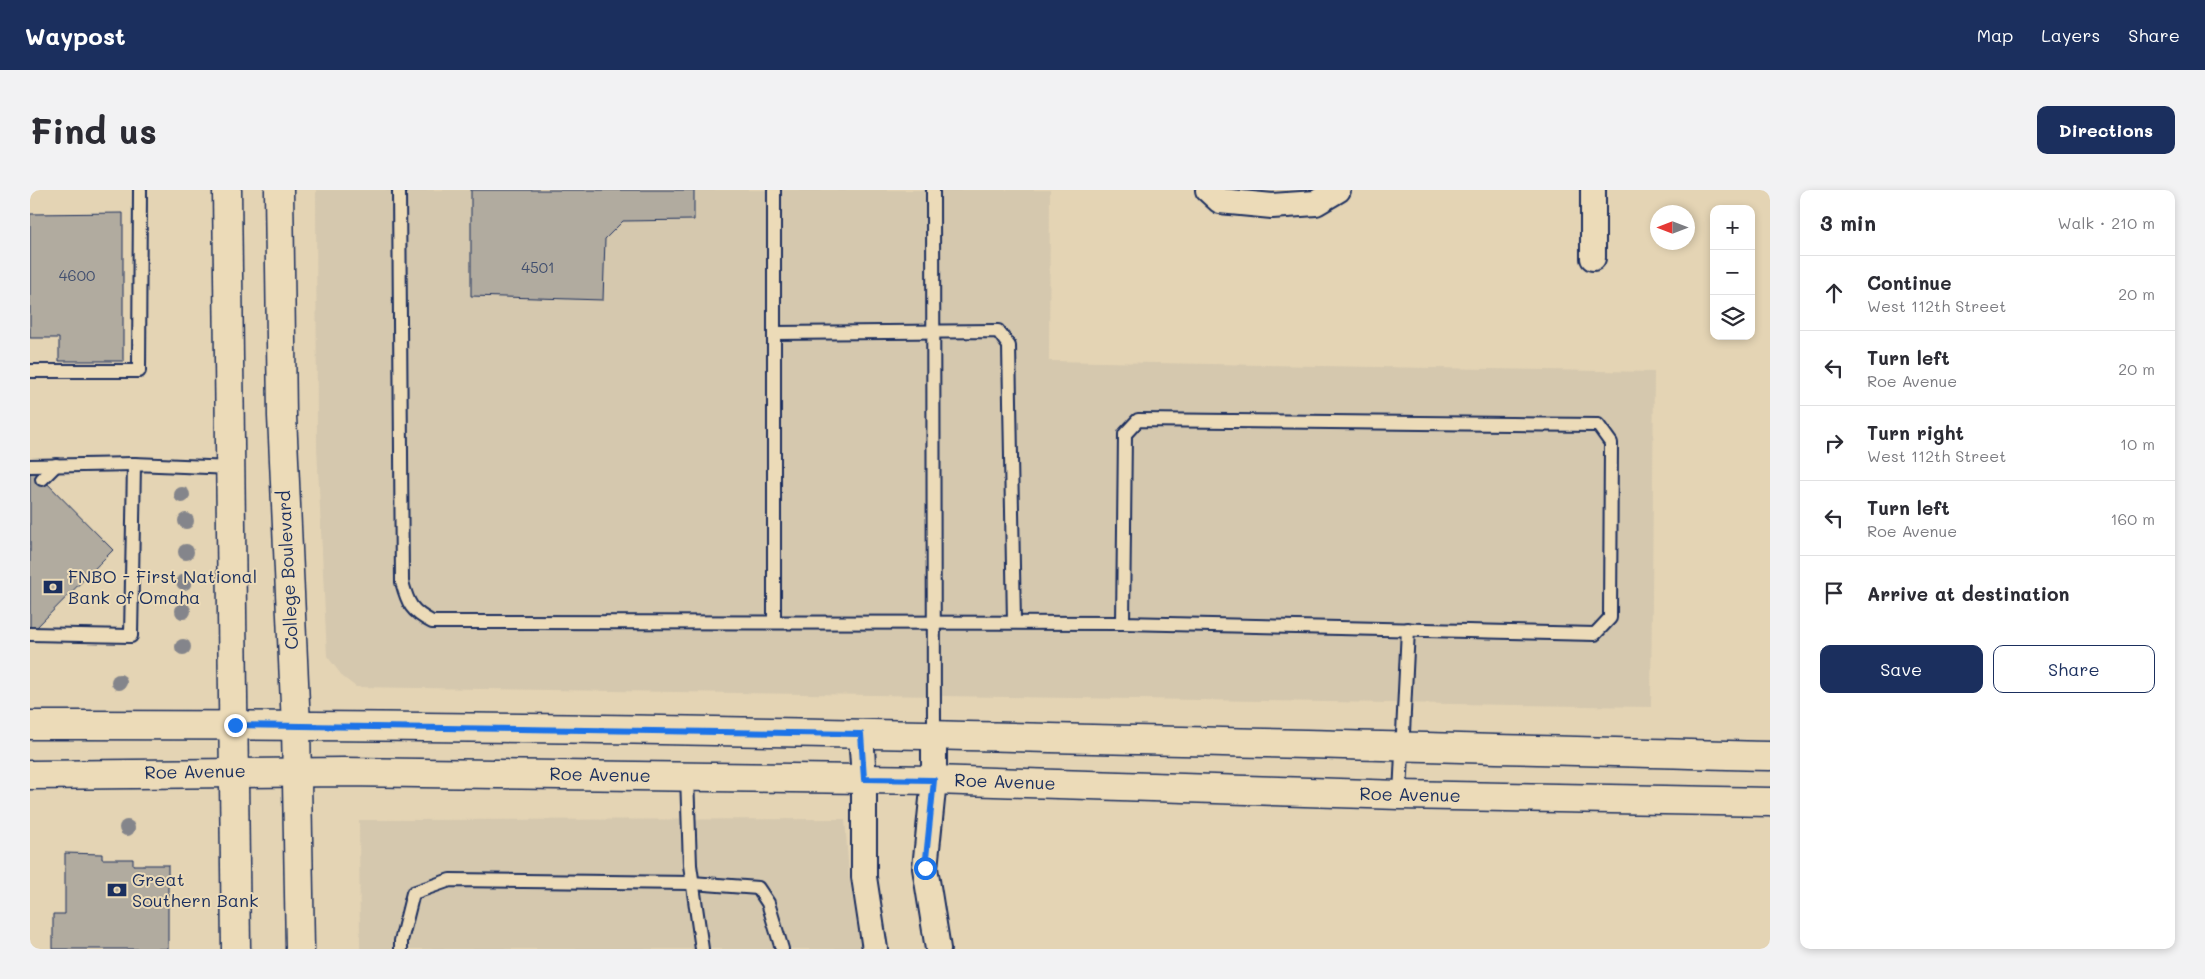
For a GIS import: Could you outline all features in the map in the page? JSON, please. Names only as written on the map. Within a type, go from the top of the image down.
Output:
[{"type":"main road","points":[[227,190],[232,468],[236,949]]},
{"type":"main road","name":"College Boulevard","points":[[279,190],[282,416],[296,726],[300,949]]},
{"type":"main road","points":[[30,725],[235,725],[934,734],[1770,756]]},
{"type":"main road","name":"Roe Avenue","points":[[30,775],[235,771],[687,776],[934,780],[1400,795],[1770,802]]},
{"type":"street","points":[[1208,190],[1220,201],[1272,206],[1316,202],[1338,190]]},
{"type":"street","points":[[1592,190],[1593,258]]},
{"type":"street","points":[[861,734],[864,779],[864,878],[869,921],[875,949]]},
{"type":"street","points":[[934,734],[934,780],[925,868],[938,949]]},
{"type":"lane","points":[[30,371],[139,371],[140,190]]},
{"type":"lane","points":[[399,190],[402,582],[408,603],[418,614],[432,622],[1123,623],[1595,634],[1610,618],[1611,443],[1598,425],[1138,420],[1125,434],[1123,623]]},
{"type":"lane","points":[[774,190],[774,621]]},
{"type":"lane","points":[[932,190],[934,734]]},
{"type":"lane","points":[[774,332],[998,331],[1009,346],[1014,622]]},
{"type":"lane","points":[[32,466],[134,464],[232,468]]},
{"type":"lane","points":[[30,634],[131,636],[134,464]]},
{"type":"lane","points":[[42,479],[56,465]]},
{"type":"lane","points":[[1400,795],[1408,629]]},
{"type":"lane","points":[[687,776],[690,865],[702,949]]},
{"type":"lane","points":[[401,949],[401,941],[413,893],[450,880],[692,884],[758,888],[768,903],[782,949]]},
{"type":"shaded area","points":[[316,190],[1050,190],[1049,361],[1654,372],[1651,707],[356,687],[343,677],[327,656],[317,447]]},
{"type":"shaded area","points":[[845,819],[849,877],[862,949],[360,949],[359,820]]},
{"type":"building","points":[[471,190],[694,190],[694,220],[623,221],[605,239],[603,300],[471,296]]},
{"type":"building","points":[[123,213],[123,361],[59,361],[59,338],[30,338],[30,214]]},
{"type":"building","name":"FNBO - First National Bank of Omaha","points":[[30,466],[113,550],[30,634]]},
{"type":"building","name":"Great Southern Bank","points":[[65,853],[102,854],[102,859],[133,859],[133,865],[168,865],[168,949],[53,949],[53,914],[65,914]]},
{"type":"place","name":"FNBO - First National Bank of Omaha","points":[[53,587]]},
{"type":"place","name":"Great Southern Bank","points":[[117,890]]},
{"type":"route","points":[[235,725],[861,734],[864,779],[934,780],[925,868]]}]
